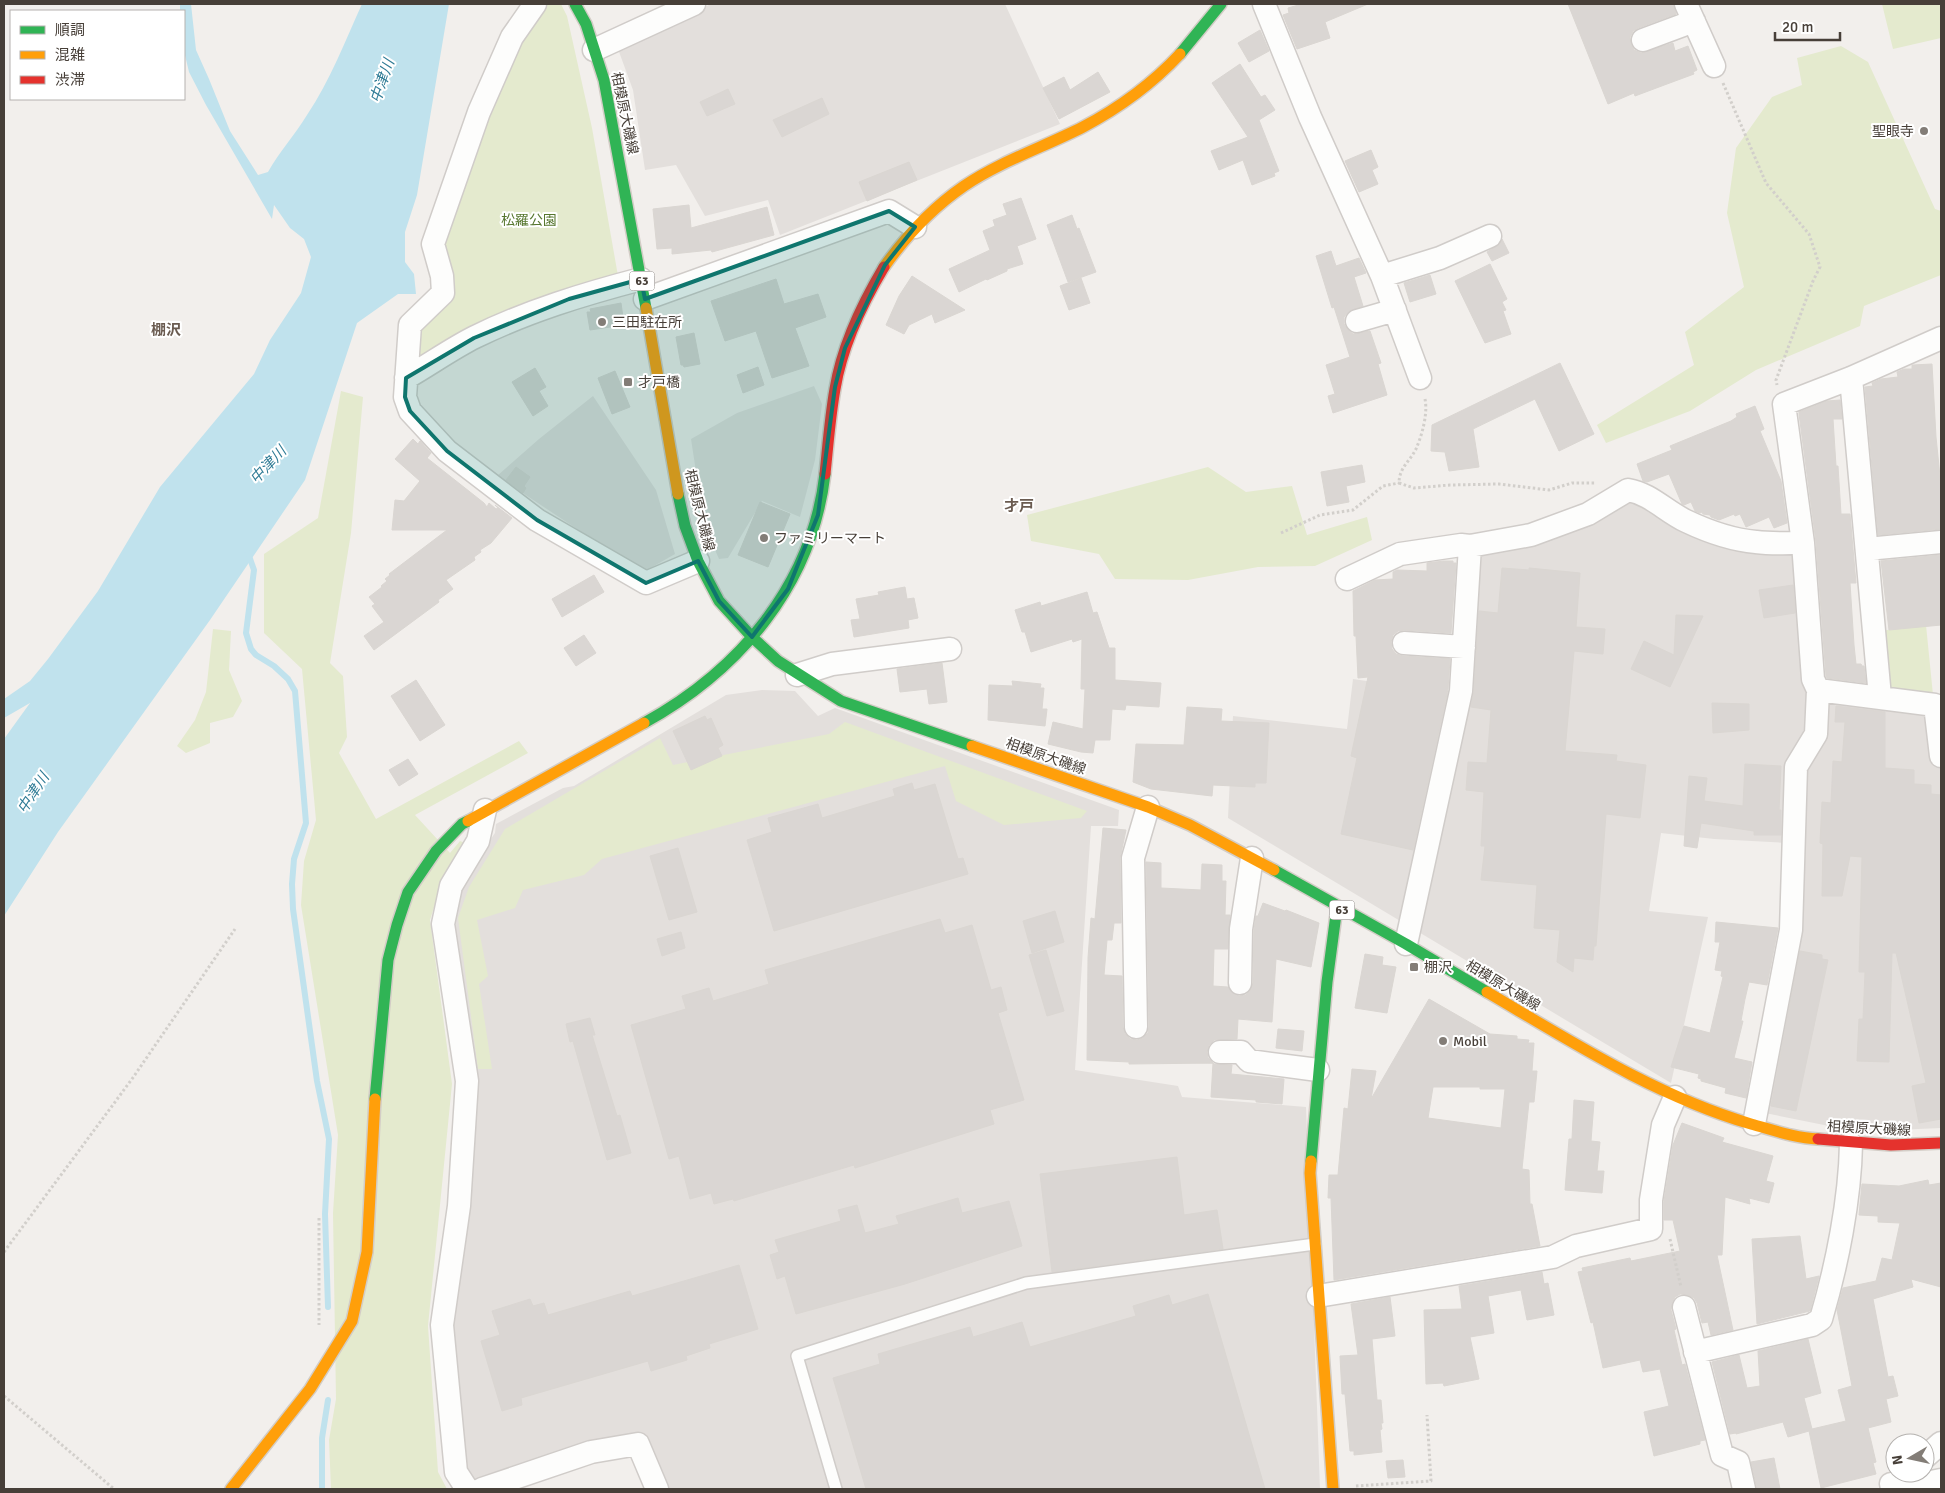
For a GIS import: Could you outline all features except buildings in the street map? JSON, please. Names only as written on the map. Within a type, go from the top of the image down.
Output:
[{"type":"street","points":[[534,4],[512,38],[479,112],[433,244],[442,276],[443,293],[410,325],[405,397],[410,411],[447,451],[537,520],[646,583],[698,561]]},
{"type":"street","name":"相模原大磯線","points":[[575,4],[586,24],[604,80],[679,498],[688,534],[698,561],[719,601],[778,662],[841,701],[1148,807],[1190,825],[1406,944],[1601,1059],[1675,1097],[1714,1112],[1799,1138],[1851,1144],[1941,1144]]},
{"type":"street","points":[[594,50],[694,4]]},
{"type":"street","points":[[231,1489],[310,1389],[352,1321],[366,1252],[382,1014],[388,960],[408,892],[421,870],[462,824],[687,698],[710,679],[752,636],[772,613],[788,589],[806,549],[818,515],[835,387],[845,348],[859,315],[885,265],[915,228],[948,197],[980,177],[1084,127],[1123,103],[1149,84],[1175,59],[1221,4]]},
{"type":"street","points":[[1264,4],[1310,117],[1382,276],[1420,378]]},
{"type":"street","points":[[1643,40],[1690,13],[1714,66]]},
{"type":"street","points":[[406,378],[474,338],[513,320],[569,299],[643,289],[889,211],[915,228]]},
{"type":"street","points":[[1382,276],[1440,258],[1490,236]]},
{"type":"street","points":[[1357,321],[1395,310]]},
{"type":"street","points":[[1754,1124],[1791,930],[1796,766],[1816,734],[1818,690],[1813,679],[1803,543],[1784,404],[1851,378],[1941,338]]},
{"type":"street","points":[[1851,378],[1880,698]]},
{"type":"street","points":[[1347,580],[1400,554],[1461,545],[1470,546],[1531,534],[1588,514],[1628,490],[1652,498],[1685,520],[1728,537],[1755,542],[1803,543]]},
{"type":"street","points":[[1867,549],[1941,542]]},
{"type":"street","points":[[1406,944],[1461,690],[1470,546]]},
{"type":"street","points":[[1404,643],[1464,647]]},
{"type":"street","points":[[797,675],[832,664],[950,648]]},
{"type":"street","points":[[1818,690],[1935,705],[1941,756]]},
{"type":"street","points":[[1136,1027],[1125,960],[1133,858],[1148,807]]},
{"type":"street","points":[[467,1489],[456,1472],[442,1325],[459,1206],[467,1081],[443,924],[451,886],[478,841],[485,810]]},
{"type":"street","points":[[1235,970],[1252,858]]},
{"type":"street","points":[[1333,1489],[1310,1173],[1318,1070],[1337,907]]},
{"type":"street","points":[[1220,1052],[1241,1052],[1248,1069],[1318,1070]]},
{"type":"street","points":[[1318,1296],[1553,1257],[1576,1246],[1651,1229],[1651,1200],[1664,1125],[1675,1097]]},
{"type":"street","points":[[1695,1352],[1812,1325],[1821,1319],[1833,1278],[1851,1167],[1851,1144]]},
{"type":"street","points":[[1684,1307],[1722,1455],[1738,1462],[1744,1489]]},
{"type":"street","points":[[482,1489],[591,1452],[638,1444],[657,1489]]},
{"type":"street","points":[[1898,1483],[1912,1486],[1926,1483]]},
{"type":"lane","points":[[836,1489],[797,1356],[1026,1283],[1315,1244]]},
{"type":"path","points":[[1714,66],[1721,76],[1766,183],[1808,234],[1820,267],[1776,380],[1778,394],[1784,404]]},
{"type":"path","points":[[1399,483],[1399,474],[1416,449],[1424,424],[1426,405],[1420,378]]},
{"type":"path","points":[[1281,533],[1320,515],[1353,510],[1383,486],[1399,483],[1414,488],[1499,484],[1549,490],[1572,483],[1618,484],[1628,490]]},
{"type":"path","points":[[4,1252],[132,1080],[235,929]]},
{"type":"path","points":[[319,1218],[319,1327],[331,1354]]},
{"type":"path","points":[[1651,1229],[1666,1227],[1685,1302],[1684,1307]]},
{"type":"path","points":[[4,1396],[114,1489]]},
{"type":"path","points":[[1333,1489],[1431,1481],[1427,1415]]},
{"type":"highlighted area","points":[[889,211],[915,227],[885,265],[845,348],[835,387],[818,515],[788,589],[752,637],[719,601],[698,561],[646,583],[537,520],[447,451],[410,411],[405,397],[406,378],[474,338],[569,299],[641,279],[645,299]]},
{"type":"shaded area","points":[[711,4],[1005,4],[1060,124],[780,235],[768,200],[705,216],[676,165],[645,170],[633,90],[618,49]]},
{"type":"shaded area","points":[[814,386],[822,404],[815,460],[800,517],[762,501],[728,558],[719,559],[709,536],[702,511],[691,439],[737,413]]},
{"type":"shaded area","points":[[593,396],[656,490],[675,554],[647,570],[639,570],[497,476],[539,439]]},
{"type":"shaded area","points":[[1630,495],[1795,550],[1810,704],[1787,843],[1714,839],[1661,833],[1649,911],[1708,917],[1671,1083],[1228,818],[1233,716],[1347,729],[1353,679],[1467,696],[1476,552]]},
{"type":"shaded area","points":[[762,690],[795,691],[818,716],[835,708],[1119,810],[1118,826],[1091,826],[1075,1070],[1178,1086],[1182,1097],[1306,1107],[1320,1489],[667,1489],[644,1435],[592,1443],[475,1484],[459,1465],[450,1329],[471,1082],[449,920],[457,888],[495,833],[496,824],[563,788],[574,786],[726,695]]},
{"type":"shaded area","points":[[1829,700],[1923,710],[1930,718],[1941,766],[1941,1128],[1895,1130],[1834,1127],[1760,1112],[1802,764]]},
{"type":"green space","name":"松羅公園","points":[[540,4],[561,4],[567,16],[592,128],[618,276],[419,363],[415,325],[447,295],[439,240],[486,105]]},
{"type":"green space","points":[[1882,4],[1941,4],[1941,38],[1893,49]]},
{"type":"green space","points":[[1841,46],[1868,62],[1935,209],[1941,211],[1941,275],[1864,306],[1860,326],[1756,370],[1690,411],[1606,443],[1597,425],[1694,365],[1685,332],[1744,287],[1727,213],[1736,148],[1772,97],[1802,85],[1797,58]]},
{"type":"green space","points":[[341,391],[363,397],[351,533],[330,663],[343,676],[347,737],[339,753],[376,819],[519,741],[528,753],[415,815],[450,853],[460,841],[468,844],[444,876],[430,920],[452,1084],[428,1326],[438,1472],[447,1489],[331,1489],[329,1440],[336,1399],[333,1213],[338,1135],[301,905],[304,861],[316,820],[302,669],[264,633],[264,554],[318,518]]},
{"type":"green space","points":[[1208,467],[1246,492],[1292,486],[1307,535],[1367,517],[1372,540],[1315,566],[1258,567],[1188,580],[1115,579],[1099,554],[1031,541],[1027,515]]},
{"type":"green space","points":[[1926,625],[1933,695],[1893,691],[1886,685],[1880,631]]},
{"type":"green space","points":[[213,629],[231,631],[229,670],[242,701],[233,717],[210,723],[210,743],[186,753],[177,746],[195,720],[206,692]]},
{"type":"green space","points":[[845,722],[1087,811],[1081,818],[1004,825],[956,801],[945,766],[602,859],[584,875],[523,890],[515,908],[477,920],[488,976],[479,984],[492,1069],[478,1069],[458,918],[469,887],[505,829],[660,738],[673,765],[829,734]]},
{"type":"water","name":"中津川","points":[[180,4],[191,4],[196,50],[230,131],[258,175],[268,172],[323,89],[362,4],[449,4],[417,195],[405,232],[405,262],[414,274],[416,294],[398,294],[357,323],[305,480],[210,620],[58,832],[4,916],[4,739],[30,703],[4,718],[4,699],[30,681],[48,659],[98,591],[160,487],[254,374],[270,340],[301,293],[311,257],[304,239],[290,228],[274,205],[272,219],[206,105],[189,72],[185,55],[185,10],[180,10]]},
{"type":"waterway","points":[[248,553],[254,570],[246,633],[251,649],[256,655],[274,666],[288,679],[295,691],[306,823],[294,859],[293,909],[317,1081],[329,1139],[325,1214],[328,1307]]},
{"type":"waterway","points":[[322,1489],[322,1438],[328,1400]]},
{"type":"traffic: fast","points":[[575,4],[586,24],[604,80],[646,308]]},
{"type":"traffic: fast","points":[[1180,54],[1221,4]]},
{"type":"traffic: fast","points":[[644,723],[679,702],[711,677],[740,650],[766,620],[787,588],[805,552],[817,514],[825,474]]},
{"type":"traffic: fast","points":[[678,494],[685,526],[698,561],[719,601],[752,637],[778,661],[841,701],[972,746]]},
{"type":"traffic: fast","points":[[375,1099],[388,960],[408,892],[436,851],[462,824],[468,821]]},
{"type":"traffic: fast","points":[[1274,870],[1487,992]]},
{"type":"traffic: fast","points":[[1311,1161],[1327,982],[1337,907]]},
{"type":"traffic: slow","points":[[884,267],[920,223],[964,186],[993,169],[1083,127],[1109,112],[1135,95],[1180,54]]},
{"type":"traffic: slow","points":[[646,308],[678,494]]},
{"type":"traffic: slow","points":[[468,821],[644,723]]},
{"type":"traffic: slow","points":[[972,746],[1148,807],[1190,825],[1274,870]]},
{"type":"traffic: slow","points":[[1487,992],[1615,1066],[1682,1099],[1751,1124],[1792,1135],[1818,1139]]},
{"type":"traffic: slow","points":[[231,1489],[310,1389],[352,1321],[367,1252],[375,1099]]},
{"type":"traffic: slow","points":[[1311,1161],[1310,1173],[1333,1489]]},
{"type":"traffic: jam","points":[[825,474],[829,431],[838,373],[854,326],[884,267]]},
{"type":"traffic: jam","points":[[1818,1139],[1891,1145],[1941,1143]]},
{"type":"place","name":"聖眼寺","points":[[1924,131]]},
{"type":"place","name":"三田駐在所","points":[[602,322]]},
{"type":"place","name":"才戸橋","points":[[628,382]]},
{"type":"place","name":"ファミリーマート","points":[[764,538]]},
{"type":"place","name":"棚沢","points":[[1414,967]]},
{"type":"place","name":"Mobil","points":[[1443,1041]]},
{"type":"district","name":"棚沢","points":[[166,330]]},
{"type":"district","name":"才戸","points":[[1019,506]]}]
